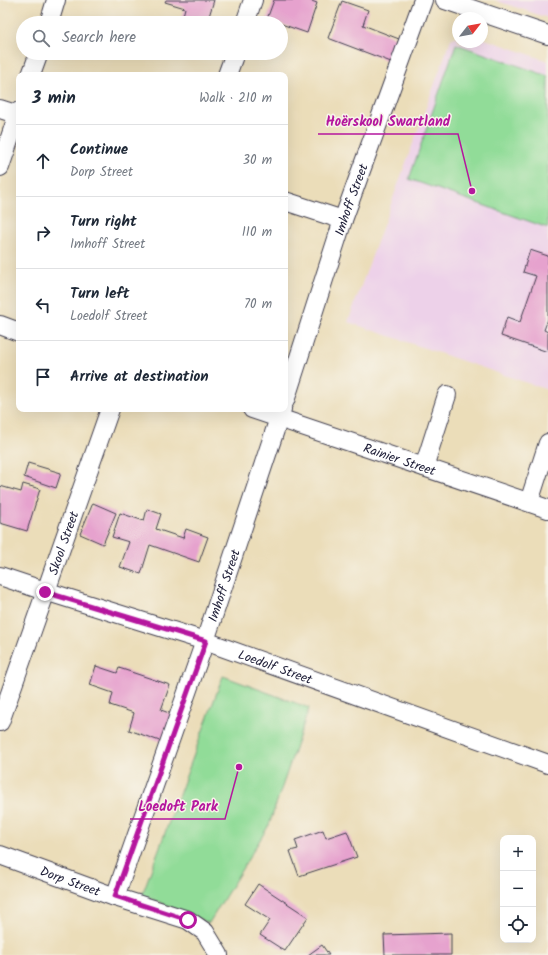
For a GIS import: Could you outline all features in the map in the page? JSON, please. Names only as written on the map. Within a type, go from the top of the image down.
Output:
[{"type":"street","points":[[51,16],[56,0]]},
{"type":"street","points":[[247,16],[253,0]]},
{"type":"street","name":"Imhoff Street","points":[[288,390],[343,220],[423,0]]},
{"type":"street","points":[[446,0],[548,35]]},
{"type":"street","points":[[32,72],[36,60]]},
{"type":"street","points":[[228,72],[232,60]]},
{"type":"street","points":[[0,109],[16,113]]},
{"type":"street","points":[[0,167],[16,122]]},
{"type":"street","points":[[288,202],[343,220]]},
{"type":"street","points":[[0,325],[16,331]]},
{"type":"street","points":[[424,467],[447,395]]},
{"type":"street","name":"Rainier Street","points":[[288,411],[424,467],[548,509]]},
{"type":"street","name":"Skool Street","points":[[0,722],[109,412]]},
{"type":"street","name":"Imhoff Street","points":[[115,896],[206,641],[281,412]]},
{"type":"street","points":[[529,502],[548,443]]},
{"type":"street","name":"Loedolf Street","points":[[0,576],[45,592],[206,641],[548,764]]},
{"type":"street","name":"Dorp Street","points":[[0,855],[188,920],[205,932],[219,955]]},
{"type":"shaded area","points":[[494,0],[548,0],[548,18]]},
{"type":"shaded area","points":[[451,39],[452,48],[488,48],[488,40],[548,61],[548,390],[348,322]]},
{"type":"green space","points":[[455,48],[468,48],[548,76],[548,228],[409,179]]},
{"type":"green space","points":[[223,676],[309,708],[269,825],[209,923],[142,895]]},
{"type":"building","points":[[166,0],[214,0],[209,16],[183,16],[185,8],[165,2]]},
{"type":"building","points":[[274,0],[309,0],[317,3],[307,33],[288,26],[288,16],[268,16]]},
{"type":"building","points":[[342,1],[368,10],[363,25],[399,39],[391,62],[328,38]]},
{"type":"building","points":[[530,250],[548,256],[548,319],[544,330],[548,332],[548,352],[501,336],[507,317],[520,322],[536,276],[523,272]]},
{"type":"building","points":[[28,463],[61,473],[56,488],[24,477]]},
{"type":"building","points":[[23,484],[40,489],[27,531],[0,523],[0,486],[21,492]]},
{"type":"building","points":[[93,503],[116,513],[103,544],[80,534]]},
{"type":"building","points":[[147,509],[161,514],[156,529],[183,538],[186,529],[208,537],[199,562],[150,545],[141,574],[120,567],[129,542],[112,537],[120,513],[144,521]]},
{"type":"building","points":[[96,666],[117,673],[119,668],[170,685],[161,710],[177,716],[168,744],[129,730],[134,713],[110,705],[113,693],[90,685]]},
{"type":"building","points":[[323,830],[326,838],[347,831],[357,857],[299,876],[290,851],[298,849],[295,840]]},
{"type":"building","points":[[258,884],[308,917],[285,951],[260,935],[270,920],[245,904]]},
{"type":"building","points":[[451,933],[451,955],[385,955],[384,935]]},
{"type":"building","points":[[322,945],[329,955],[308,955]]},
{"type":"place","name":"Hoërskool Swartland","points":[[472,191]]},
{"type":"place","name":"Loedoft Park","points":[[239,767]]},
{"type":"route","points":[[45,592],[206,641],[115,896],[188,920]]}]
